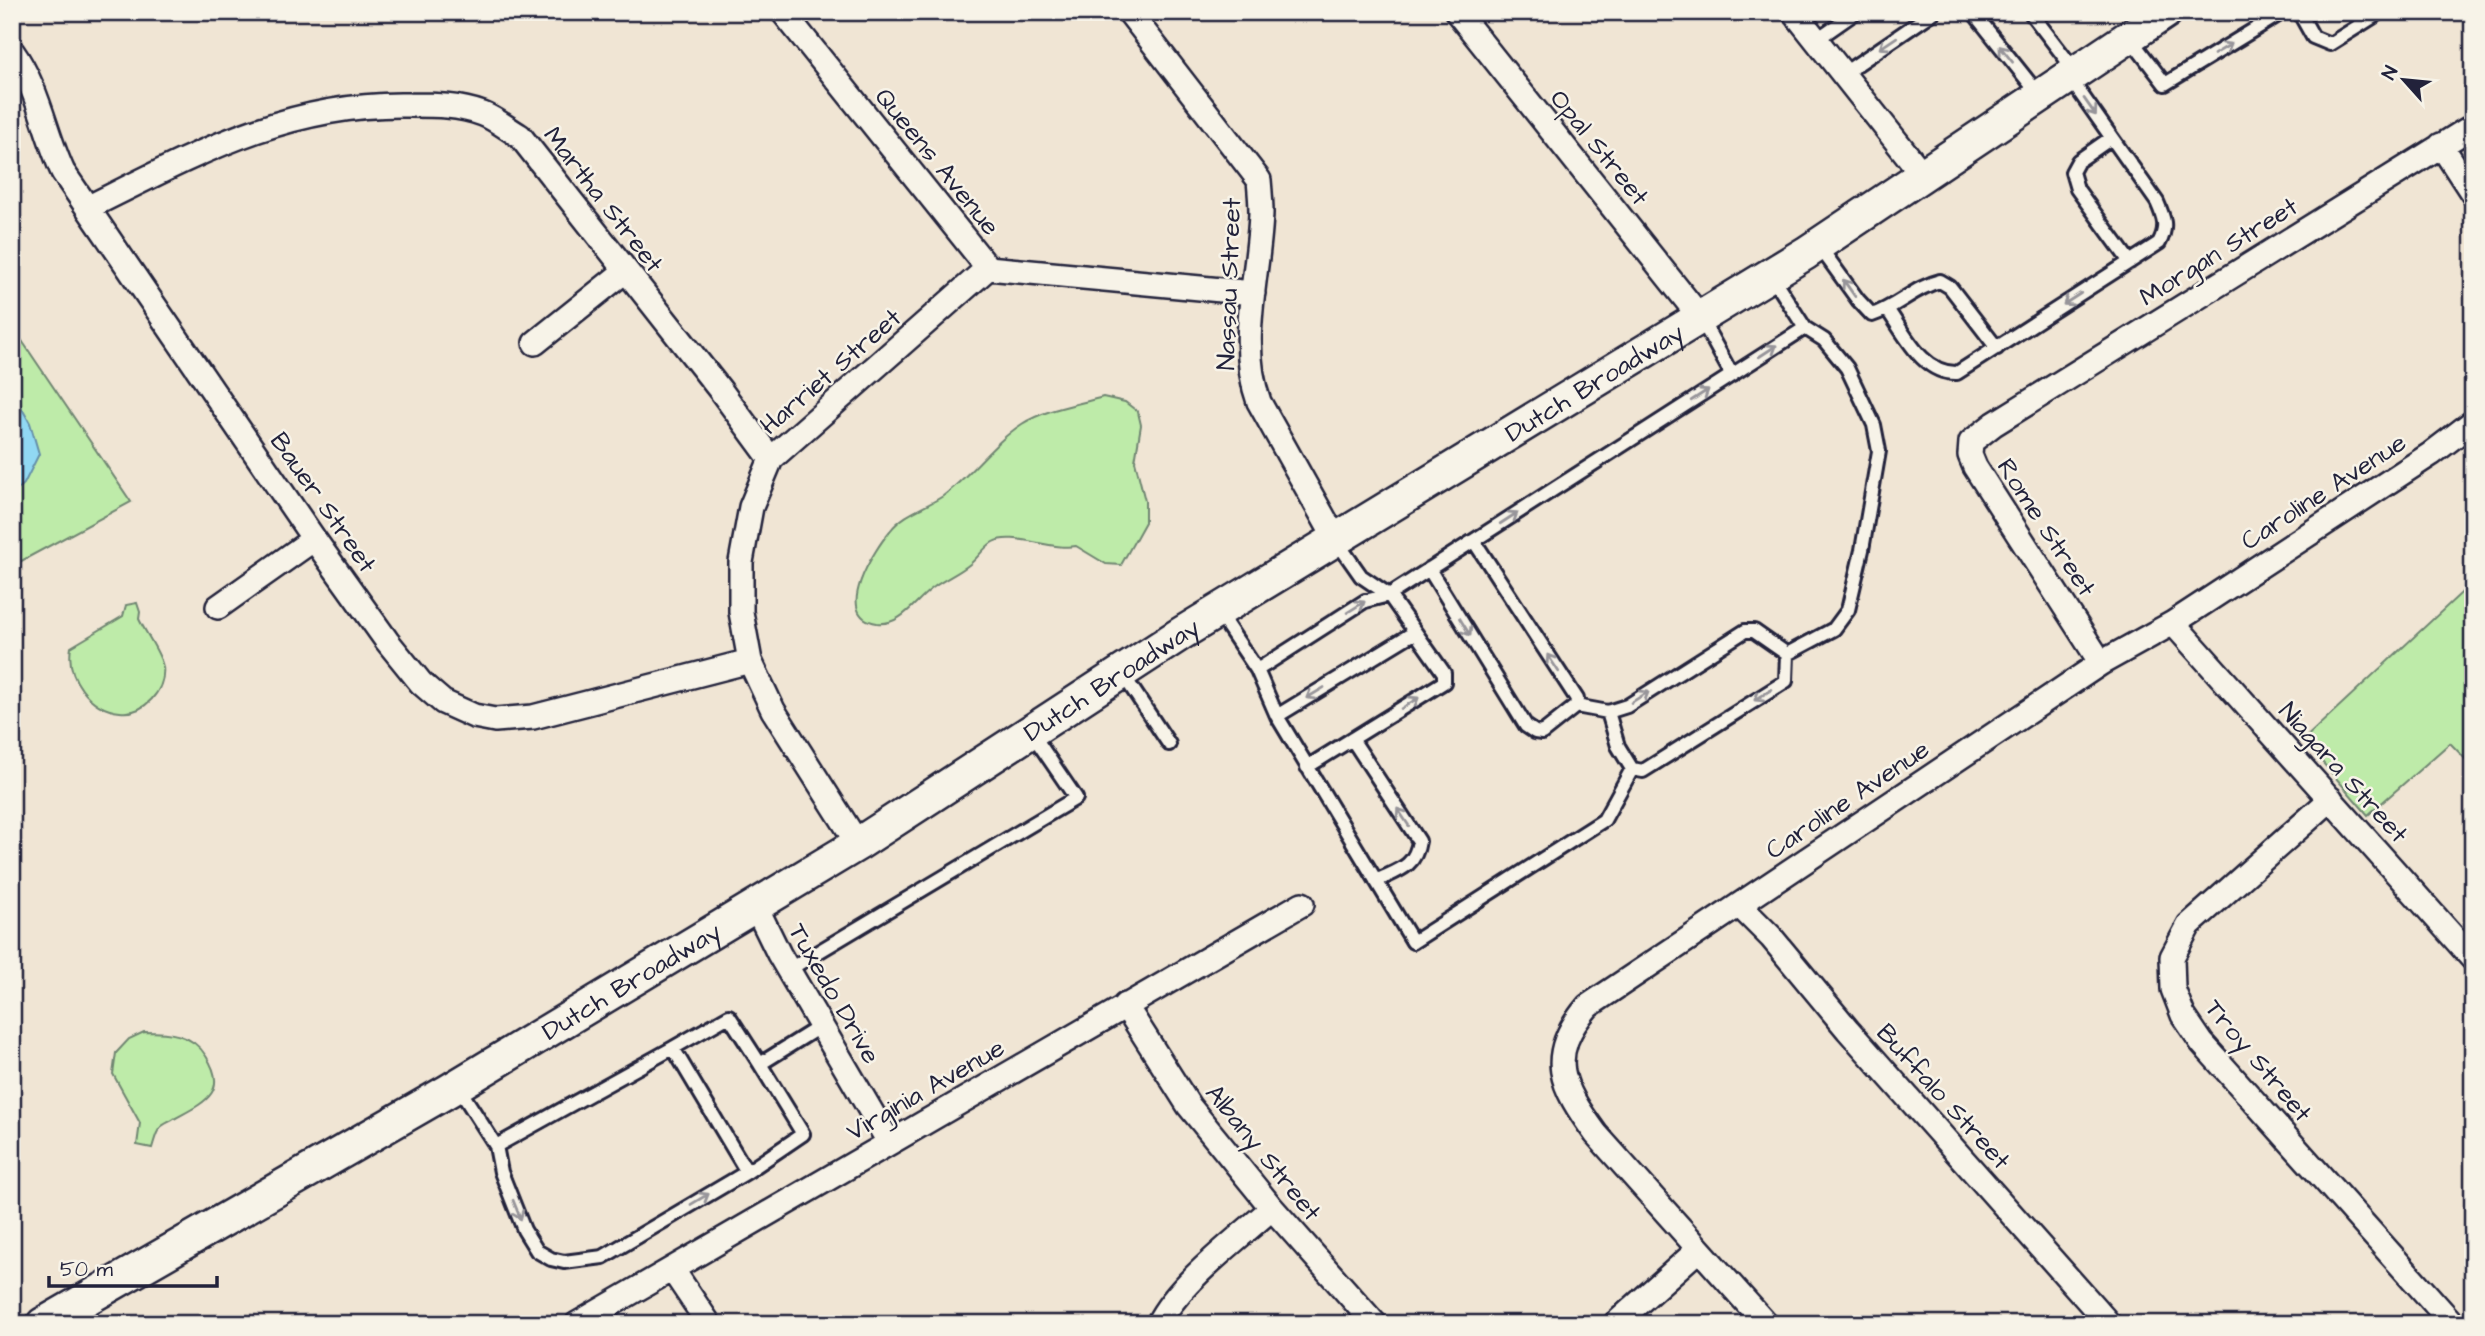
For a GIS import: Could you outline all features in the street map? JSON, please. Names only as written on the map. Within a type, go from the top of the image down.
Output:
[{"type":"main road","name":"Dutch Broadway","points":[[43,1324],[457,1086],[858,844],[1122,672],[1335,538],[1771,275],[2040,97],[2144,24]]},
{"type":"street","name":"Queens Avenue","points":[[783,12],[988,268],[1253,293]]},
{"type":"street","name":"Nassau Street","points":[[1129,12],[1259,180],[1261,211],[1249,347],[1252,384],[1259,402],[1335,538]]},
{"type":"street","name":"Opal Street","points":[[1457,12],[1700,317]]},
{"type":"street","points":[[1794,12],[1923,175]]},
{"type":"street","name":"Bauer Street","points":[[12,51],[38,97],[63,172],[387,641],[421,683],[443,702],[474,716],[495,720],[533,717],[750,661]]},
{"type":"street","name":"Martha Street","points":[[89,208],[212,146],[281,121],[331,109],[373,104],[452,106],[484,114],[520,136],[722,391],[771,459]]},
{"type":"street","name":"Morgan Street","points":[[1994,424],[2473,126]]},
{"type":"street","points":[[2441,145],[2473,194]]},
{"type":"street","name":"Harriet Street","points":[[858,844],[773,710],[750,661],[741,612],[741,562],[751,507],[771,459],[988,268]]},
{"type":"street","points":[[535,343],[625,271]]},
{"type":"street","name":"Caroline Avenue","points":[[1766,1324],[1596,1134],[1577,1108],[1563,1076],[1562,1048],[1572,1025],[1588,1006],[2101,663],[2173,623],[2431,454],[2473,422]]},
{"type":"street","name":"Rome Street","points":[[1994,424],[1972,442],[1970,455],[1975,467],[2101,663]]},
{"type":"street","points":[[218,607],[314,539]]},
{"type":"street","name":"Niagara Street","points":[[2173,623],[2473,959]]},
{"type":"street","name":"Troy Street","points":[[2331,799],[2189,925],[2172,957],[2173,989],[2183,1015],[2202,1043],[2453,1324]]},
{"type":"street","name":"Virginia Avenue","points":[[577,1324],[1302,904]]},
{"type":"street","name":"Buffalo Street","points":[[1739,905],[2109,1324]]},
{"type":"street","name":"Tuxedo Drive","points":[[756,907],[788,970],[889,1142]]},
{"type":"street","name":"Albany Street","points":[[1125,1005],[1189,1106],[1272,1208],[1375,1324]]},
{"type":"street","points":[[1158,1324],[1163,1313],[1185,1287],[1272,1208]]},
{"type":"street","points":[[1615,1324],[1698,1250]]},
{"type":"street","points":[[672,1269],[709,1324]]},
{"type":"lane","points":[[1816,40],[1856,12]]},
{"type":"lane","points":[[1843,74],[1934,12]]},
{"type":"lane","points":[[1973,12],[2040,97]]},
{"type":"lane","points":[[1887,309],[1926,363],[1945,373],[1957,373],[2159,243],[2164,234],[2166,222],[2157,202],[2111,138],[2031,12]]},
{"type":"lane","points":[[2144,24],[2165,85],[2283,12]]},
{"type":"lane","points":[[2299,12],[2313,37],[2330,44],[2381,12]]},
{"type":"lane","points":[[2111,138],[2078,161],[2072,172],[2077,189],[2130,262]]},
{"type":"lane","points":[[1818,245],[1866,311],[1872,315],[1928,284],[1940,281],[1950,286],[1997,348]]},
{"type":"lane","points":[[1771,275],[1805,328],[1824,340],[1847,368],[1874,425],[1879,452],[1848,610],[1834,629],[1787,654]]},
{"type":"lane","points":[[1700,317],[1732,375]]},
{"type":"lane","points":[[1257,670],[1365,601],[1389,595],[1805,328]]},
{"type":"lane","points":[[1307,767],[1444,682],[1444,673],[1389,595],[1361,576],[1335,538]]},
{"type":"lane","points":[[1429,569],[1526,726],[1542,733],[1576,706],[1577,699],[1474,541]]},
{"type":"lane","points":[[1218,611],[1257,670],[1277,716],[1413,942],[1604,820],[1632,769]]},
{"type":"lane","points":[[1576,706],[1608,712],[1627,706],[1745,631],[1754,631],[1787,654]]},
{"type":"lane","points":[[1277,716],[1415,632]]},
{"type":"lane","points":[[1608,712],[1618,746],[1632,769],[1643,771],[1786,681],[1787,654]]},
{"type":"lane","points":[[1122,672],[1169,744]]},
{"type":"lane","points":[[788,970],[1076,798],[1031,732]]},
{"type":"lane","points":[[1352,739],[1419,841],[1416,857],[1407,866],[1376,881]]},
{"type":"lane","points":[[457,1086],[496,1146],[501,1172],[524,1230],[537,1251],[564,1262],[603,1257],[747,1172],[803,1134],[729,1016],[496,1146]]},
{"type":"lane","points":[[760,1064],[821,1026]]},
{"type":"lane","points":[[673,1048],[747,1172]]},
{"type":"green space","points":[[12,326],[131,502],[12,566]]},
{"type":"green space","points":[[1103,397],[1125,402],[1138,412],[1141,425],[1135,461],[1145,501],[1145,522],[1121,565],[1106,564],[1076,546],[1001,539],[990,544],[970,564],[927,592],[901,616],[886,623],[864,618],[858,608],[857,596],[861,581],[875,552],[896,525],[908,515],[943,496],[1022,424],[1051,411]]},
{"type":"green space","points":[[2473,582],[2473,767],[2450,743],[2368,815],[2303,740]]},
{"type":"green space","points":[[137,603],[139,619],[163,667],[161,684],[152,699],[137,709],[129,712],[109,710],[82,690],[72,669],[71,647],[123,616],[126,605]]},
{"type":"green space","points":[[144,1032],[187,1038],[206,1056],[215,1079],[214,1088],[203,1102],[160,1128],[152,1148],[137,1145],[140,1123],[113,1074],[116,1053],[129,1039]]},
{"type":"water","points":[[12,398],[16,398],[30,423],[39,454],[24,484],[12,495]]}]
